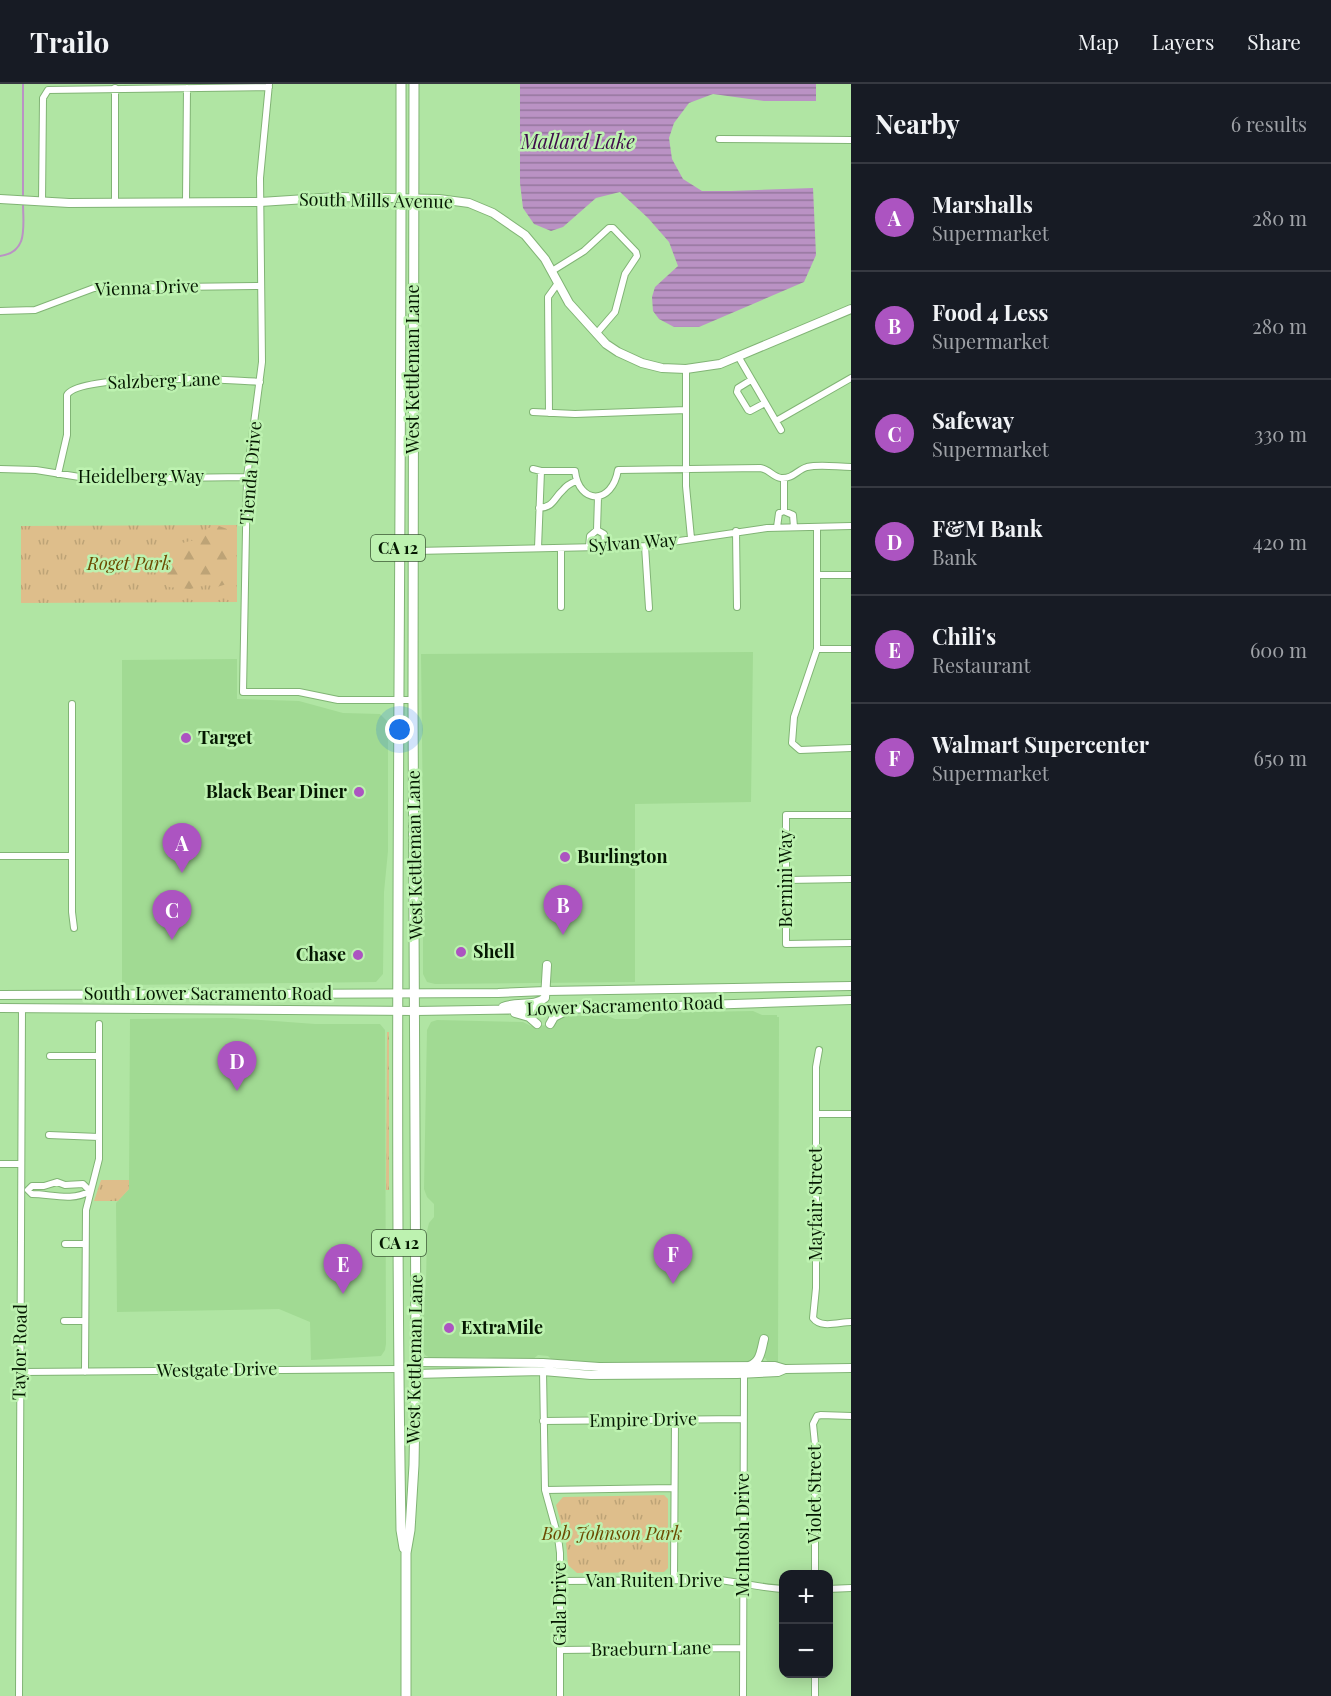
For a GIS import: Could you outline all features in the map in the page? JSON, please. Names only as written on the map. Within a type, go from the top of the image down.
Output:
[{"type":"main road","name":"West Kettleman Lane","points":[[401,84],[398,700],[399,1369],[401,1530],[406,1553]]},
{"type":"main road","name":"West Kettleman Lane","points":[[406,1696],[406,1553],[410,1530],[414,1465],[416,994],[413,700],[414,84]]},
{"type":"main road","name":"South Mills Avenue","points":[[0,199],[42,202],[260,202],[337,197],[460,201],[493,213],[525,235],[545,260],[569,303],[596,334],[618,352],[642,363],[662,368],[686,369],[720,364],[851,309]]},
{"type":"main road","points":[[497,1010],[509,1005],[540,1002],[545,998],[547,965]]},
{"type":"main road","name":"Lower Sacramento Road","points":[[416,994],[851,986]]},
{"type":"main road","name":"South Lower Sacramento Road","points":[[0,994],[416,994]]},
{"type":"main road","points":[[22,1008],[26,1000],[46,1000],[55,994]]},
{"type":"main road","name":"Lower Sacramento Road","points":[[398,1011],[579,1009],[851,1000]]},
{"type":"main road","points":[[625,1007],[625,1017]]},
{"type":"main road","name":"South Lower Sacramento Road","points":[[0,1008],[398,1011]]},
{"type":"main road","points":[[550,1024],[560,1014],[579,1009]]},
{"type":"main road","points":[[497,1010],[519,1013],[529,1017],[537,1024]]},
{"type":"main road","points":[[744,1370],[758,1361],[764,1339],[765,1362],[775,1366],[785,1369],[851,1368]]},
{"type":"main road","points":[[744,1370],[775,1366]]},
{"type":"main road","name":"Westgate Drive","points":[[399,1369],[543,1367],[591,1375],[744,1370]]},
{"type":"main road","points":[[744,1370],[778,1372],[785,1369]]},
{"type":"street","points":[[42,202],[43,98],[46,91],[53,89],[269,86]]},
{"type":"street","name":"Tienda Drive","points":[[269,86],[261,160],[260,382],[247,477],[243,692],[299,692],[338,700],[413,700]]},
{"type":"street","points":[[115,202],[116,88]]},
{"type":"street","points":[[186,201],[187,88]]},
{"type":"street","points":[[720,139],[851,140]]},
{"type":"street","points":[[552,271],[584,251],[609,228],[613,228],[636,252],[637,256],[625,274],[615,312],[596,334]]},
{"type":"street","points":[[549,412],[548,297],[558,283]]},
{"type":"street","name":"Vienna Drive","points":[[0,311],[35,310],[94,288],[261,286]]},
{"type":"street","points":[[738,356],[781,430]]},
{"type":"street","points":[[686,369],[687,513],[691,538]]},
{"type":"street","points":[[776,421],[851,378]]},
{"type":"street","name":"Salzberg Lane","points":[[58,474],[67,435],[67,394],[69,390],[119,380],[227,379],[260,382]]},
{"type":"street","points":[[751,380],[738,388],[737,392],[750,411],[765,403]]},
{"type":"street","points":[[534,412],[575,414],[686,410]]},
{"type":"street","points":[[533,469],[575,471],[576,481],[585,492],[598,497],[605,495],[613,488],[618,470],[766,468],[777,477],[784,478],[809,467],[851,467]]},
{"type":"street","name":"Heidelberg Way","points":[[0,469],[28,470],[92,479],[247,477]]},
{"type":"street","points":[[538,548],[541,471]]},
{"type":"street","points":[[784,478],[784,511]]},
{"type":"street","points":[[539,508],[553,504],[561,491],[576,481]]},
{"type":"street","points":[[589,547],[590,536],[597,530],[598,497]]},
{"type":"street","points":[[784,511],[793,515],[794,527]]},
{"type":"street","points":[[777,527],[779,513],[784,511]]},
{"type":"street","points":[[818,526],[817,649],[794,717],[792,743],[800,750],[851,748]]},
{"type":"street","name":"Sylvan Way","points":[[414,551],[645,546],[736,531],[777,527],[851,526]]},
{"type":"street","points":[[597,530],[604,534],[606,547]]},
{"type":"street","points":[[736,531],[737,608]]},
{"type":"street","points":[[645,546],[649,608]]},
{"type":"street","points":[[561,548],[561,607]]},
{"type":"street","points":[[817,575],[851,575]]},
{"type":"street","points":[[817,649],[851,649]]},
{"type":"street","points":[[72,704],[72,912],[74,928]]},
{"type":"street","name":"Bernini Way","points":[[851,814],[786,815],[786,944],[851,943]]},
{"type":"street","points":[[0,856],[72,856]]},
{"type":"street","points":[[786,880],[851,879]]},
{"type":"street","name":"Taylor Road","points":[[19,1696],[21,1372],[25,1190],[21,1164],[22,1008]]},
{"type":"street","points":[[85,1372],[86,1210],[98,1164],[99,1024]]},
{"type":"street","name":"Mayfair Street","points":[[819,1050],[816,1067],[816,1288],[813,1318],[821,1324],[851,1322]]},
{"type":"street","points":[[50,1056],[99,1056]]},
{"type":"street","points":[[816,1114],[851,1114]]},
{"type":"street","points":[[49,1135],[99,1137]]},
{"type":"street","points":[[0,1164],[21,1164]]},
{"type":"street","points":[[25,1190],[32,1186],[44,1186],[57,1182],[65,1185],[83,1184],[90,1191]]},
{"type":"street","points":[[65,1185],[65,1196]]},
{"type":"street","points":[[25,1190],[32,1194],[46,1194],[55,1198],[82,1196],[90,1191]]},
{"type":"street","points":[[65,1244],[85,1244]]},
{"type":"street","points":[[64,1321],[85,1321]]},
{"type":"street","name":"Gala Drive","points":[[543,1367],[544,1490],[558,1537],[560,1553],[560,1696]]},
{"type":"street","name":"Westgate Drive","points":[[21,1372],[399,1369]]},
{"type":"street","name":"McIntosh Drive","points":[[743,1696],[744,1370]]},
{"type":"street","name":"Violet Street","points":[[815,1570],[813,1424],[817,1416],[825,1414],[851,1416]]},
{"type":"street","points":[[674,1579],[675,1419]]},
{"type":"street","name":"Empire Drive","points":[[543,1421],[743,1419]]},
{"type":"street","points":[[544,1490],[674,1488]]},
{"type":"street","name":"Van Ruiten Drive","points":[[560,1581],[718,1580],[754,1587],[779,1589]]},
{"type":"street","points":[[833,1589],[851,1588]]},
{"type":"street","name":"Braeburn Lane","points":[[560,1650],[743,1648]]},
{"type":"street","points":[[815,1678],[815,1696]]},
{"type":"shaded area","points":[[753,652],[751,802],[635,804],[635,982],[435,984],[427,982],[423,974],[421,654]]},
{"type":"shaded area","points":[[237,659],[237,699],[299,701],[343,713],[380,714],[388,722],[388,851],[384,892],[383,974],[376,982],[122,985],[122,660]]},
{"type":"shaded area","points":[[753,1011],[762,1015],[779,1017],[778,1362],[768,1362],[765,1358],[757,1358],[752,1363],[610,1364],[552,1360],[548,1356],[538,1355],[532,1360],[510,1360],[485,1357],[430,1358],[425,1355],[422,1349],[422,1315],[426,1285],[427,1231],[434,1217],[434,1204],[427,1197],[424,1189],[427,1030],[431,1022],[437,1020],[523,1022],[531,1026],[552,1025],[567,1016],[605,1015],[615,1019],[638,1019],[647,1013]]},
{"type":"shaded area","points":[[232,1018],[315,1024],[380,1024],[385,1030],[386,1344],[381,1356],[311,1360],[310,1322],[279,1309],[117,1312],[116,1203],[129,1189],[130,1019]]},
{"type":"green space","name":"Roget Park","points":[[237,525],[237,602],[21,603],[21,526]]},
{"type":"green space","points":[[219,526],[227,529],[230,537],[230,583],[217,587],[207,585],[190,589],[169,587],[164,584],[161,576],[165,556],[182,543],[199,539],[208,528]]},
{"type":"green space","points":[[387,1032],[389,1032],[389,1190],[386,1190]]},
{"type":"green space","points":[[101,1180],[129,1180],[129,1189],[118,1201],[94,1201]]},
{"type":"green space","name":"Bob Johnson Park","points":[[664,1495],[668,1499],[668,1568],[664,1572],[577,1573],[568,1565],[566,1541],[556,1505],[563,1497]]},
{"type":"water","name":"Mallard Lake","points":[[520,84],[816,84],[816,101],[764,101],[713,94],[689,103],[674,123],[669,138],[672,159],[683,179],[702,191],[813,188],[816,255],[804,282],[699,327],[674,327],[659,319],[653,311],[652,297],[655,287],[678,266],[669,242],[620,192],[596,198],[563,227],[551,231],[534,224],[523,208],[520,183]]},
{"type":"waterway","points":[[23,84],[23,198]]},
{"type":"waterway","points":[[0,256],[9,254],[20,244],[23,229],[23,203]]},
{"type":"place","name":"Target","points":[[186,738]]},
{"type":"place","name":"Black Bear Diner","points":[[359,792]]},
{"type":"place","name":"Burlington","points":[[565,857]]},
{"type":"place","name":"Marshalls","points":[[182,873]]},
{"type":"place","name":"Food 4 Less","points":[[563,935]]},
{"type":"place","name":"Safeway","points":[[172,940]]},
{"type":"place","name":"Shell","points":[[461,952]]},
{"type":"place","name":"Chase","points":[[358,955]]},
{"type":"place","name":"F&M Bank","points":[[237,1091]]},
{"type":"place","name":"Walmart Supercenter","points":[[673,1284]]},
{"type":"place","name":"Chili's","points":[[343,1294]]},
{"type":"place","name":"ExtraMile","points":[[449,1328]]}]
